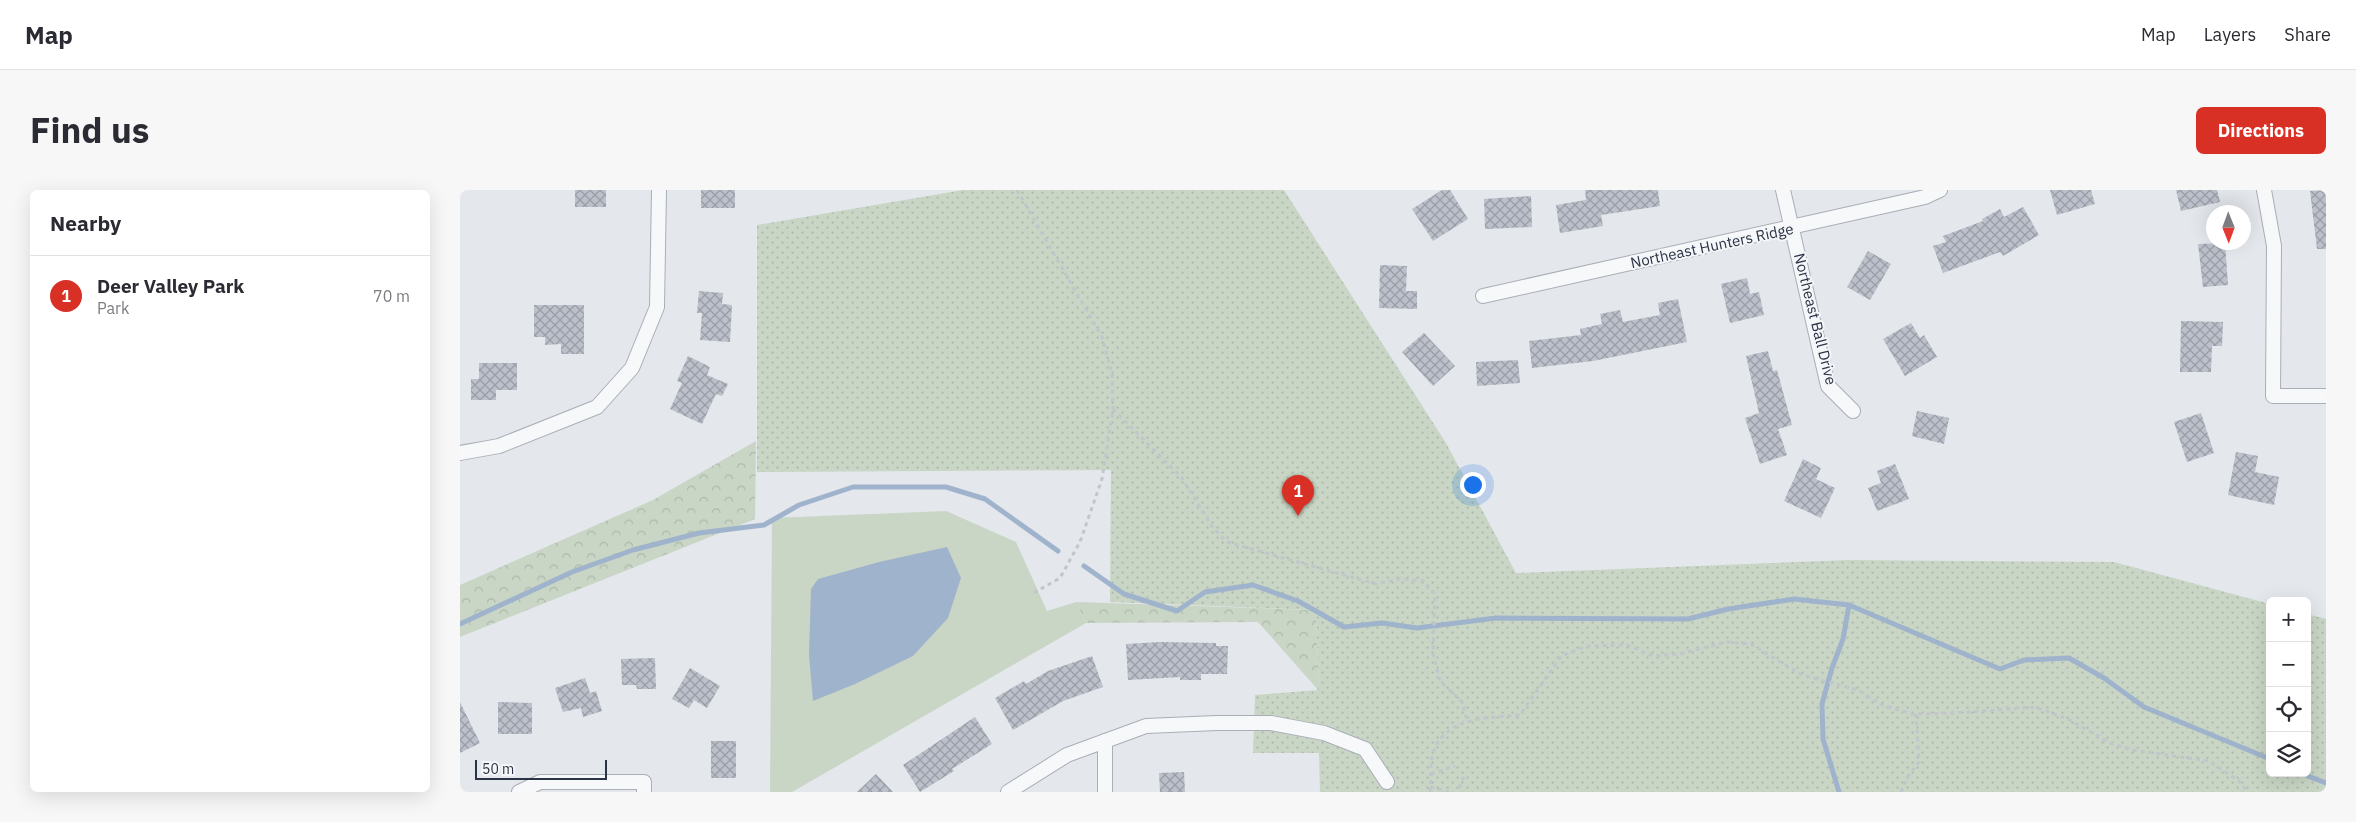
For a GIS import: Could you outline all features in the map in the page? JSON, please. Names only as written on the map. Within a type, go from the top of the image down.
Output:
[{"type":"street","points":[[460,453],[499,446],[597,407],[632,368],[657,307],[659,190]]},
{"type":"street","name":"Northeast Ball Drive","points":[[1783,190],[1828,386],[1853,411]]},
{"type":"street","name":"Northeast Hunters Ridge","points":[[1483,296],[1792,228],[1925,197],[1940,190]]},
{"type":"street","points":[[2264,190],[2274,246],[2273,396],[2326,396]]},
{"type":"street","points":[[1008,792],[1067,755],[1146,726],[1271,723],[1324,733],[1365,749],[1388,782]]},
{"type":"street","points":[[1105,741],[1105,792]]},
{"type":"street","points":[[519,792],[540,782],[644,782],[644,792]]},
{"type":"path","points":[[1017,190],[1102,337],[1112,374],[1113,409],[1102,479],[1080,542],[1060,578],[1032,594]]},
{"type":"path","points":[[1113,409],[1182,478],[1213,528],[1227,542],[1376,584],[1400,579],[1424,581],[1435,594],[1433,654],[1440,681],[1462,702],[1467,720]]},
{"type":"path","points":[[1430,792],[1433,752],[1446,732],[1467,720],[1520,715],[1562,656],[1587,646],[1627,645],[1653,656],[1679,654],[1727,642],[1751,644],[1802,674],[1858,690],[1882,705],[1916,714],[2035,707],[2068,719],[2110,743],[2132,750],[2209,761],[2239,782],[2248,792]]},
{"type":"path","points":[[1902,792],[1908,776],[1919,762],[1916,714]]},
{"type":"path","points":[[1432,774],[1455,766]]},
{"type":"path","points":[[1460,788],[1461,781],[1466,775]]},
{"type":"path","points":[[1430,787],[1449,792]]},
{"type":"green space","points":[[963,190],[1284,190],[1446,443],[1516,573],[1847,560],[2114,562],[2266,603],[2266,777],[2311,777],[2311,615],[2326,619],[2326,792],[1320,792],[1319,753],[1253,753],[1255,695],[1319,690],[1316,610],[1110,602],[1111,470],[757,472],[757,225]]},
{"type":"green space","points":[[756,441],[755,519],[460,637],[460,585],[653,500]]},
{"type":"green space","points":[[946,511],[1016,542],[1047,611],[1076,602],[1086,623],[792,792],[770,792],[772,518]]},
{"type":"green space","points":[[1076,602],[1316,610],[1319,691],[1258,622],[1086,623]]},
{"type":"water","points":[[947,547],[961,578],[948,618],[913,656],[855,684],[813,701],[809,655],[811,589],[818,579],[879,562]]},
{"type":"building","points":[[575,190],[606,190],[606,207],[575,207]]},
{"type":"building","points":[[701,190],[735,190],[735,208],[701,208]]},
{"type":"building","points":[[1442,190],[1450,190],[1468,219],[1433,241],[1412,209]]},
{"type":"building","points":[[1585,190],[1658,190],[1660,206],[1601,215],[1603,226],[1560,233],[1556,205],[1586,200]]},
{"type":"building","points":[[2050,190],[2091,190],[2095,204],[2057,215]]},
{"type":"building","points":[[2176,190],[2217,190],[2220,202],[2181,211]]},
{"type":"building","points":[[2326,190],[2326,249],[2317,249],[2310,191]]},
{"type":"building","points":[[1531,196],[1532,227],[1485,229],[1484,199]]},
{"type":"building","points":[[2023,207],[2039,235],[2003,256],[2000,252],[1943,273],[1933,246],[1946,242],[1943,236],[1983,221],[1982,219],[2000,209],[2004,217]]},
{"type":"building","points":[[2198,244],[2206,244],[2206,250],[2226,250],[2228,285],[2203,287]]},
{"type":"building","points":[[1868,251],[1891,264],[1870,300],[1847,287]]},
{"type":"building","points":[[1380,265],[1407,266],[1406,291],[1417,291],[1417,309],[1379,308]]},
{"type":"building","points":[[1747,278],[1750,294],[1759,292],[1764,315],[1730,323],[1721,284]]},
{"type":"building","points":[[699,291],[723,293],[722,304],[732,305],[730,342],[700,340],[702,313],[697,313]]},
{"type":"building","points":[[1678,299],[1687,342],[1593,361],[1532,368],[1529,341],[1581,335],[1580,329],[1602,324],[1600,314],[1620,310],[1623,322],[1660,315],[1658,303]]},
{"type":"building","points":[[534,305],[584,305],[584,354],[561,354],[561,344],[545,345],[545,337],[534,337]]},
{"type":"building","points":[[2181,321],[2223,322],[2222,346],[2212,346],[2211,372],[2180,372]]},
{"type":"building","points":[[1911,323],[1920,338],[1924,335],[1937,357],[1905,376],[1883,339]]},
{"type":"building","points":[[1424,333],[1455,366],[1433,386],[1402,352]]},
{"type":"building","points":[[1768,351],[1773,371],[1777,370],[1792,425],[1778,429],[1787,455],[1760,464],[1745,418],[1759,413],[1746,356]]},
{"type":"building","points":[[688,356],[710,367],[707,375],[728,384],[722,396],[716,394],[702,424],[670,409],[682,383],[677,381]]},
{"type":"building","points":[[1518,360],[1520,383],[1477,386],[1476,362]]},
{"type":"building","points":[[479,363],[517,363],[517,390],[496,390],[496,400],[471,400],[471,379],[479,379]]},
{"type":"building","points":[[1917,411],[1949,418],[1944,444],[1912,436]]},
{"type":"building","points":[[2201,413],[2214,453],[2187,462],[2174,422]]},
{"type":"building","points":[[2236,452],[2258,456],[2255,472],[2279,477],[2274,505],[2228,495]]},
{"type":"building","points":[[1803,459],[1821,468],[1816,479],[1835,488],[1821,518],[1784,501]]},
{"type":"building","points":[[1895,464],[1909,499],[1877,511],[1868,488],[1881,483],[1877,471]]},
{"type":"building","points":[[1160,642],[1216,643],[1216,646],[1228,646],[1227,674],[1201,674],[1201,680],[1180,680],[1180,677],[1128,680],[1126,644]]},
{"type":"building","points":[[1092,656],[1103,687],[1063,701],[1013,730],[995,698],[1024,681],[1026,684],[1048,671]]},
{"type":"building","points":[[655,658],[656,689],[637,689],[636,685],[622,685],[621,659]]},
{"type":"building","points":[[690,668],[720,686],[707,708],[694,700],[689,708],[672,699]]},
{"type":"building","points":[[585,678],[590,693],[596,691],[602,711],[583,717],[581,708],[563,712],[555,688]]},
{"type":"building","points":[[460,702],[480,743],[460,753]]},
{"type":"building","points":[[498,702],[532,703],[532,734],[498,734]]},
{"type":"building","points":[[975,717],[992,744],[920,792],[903,765]]},
{"type":"building","points":[[711,741],[736,741],[736,778],[711,778]]},
{"type":"building","points":[[1184,772],[1185,792],[1160,792],[1159,773]]},
{"type":"building","points":[[876,774],[893,792],[857,792]]},
{"type":"waterway","points":[[460,624],[572,572],[633,550],[699,533],[764,525],[799,505],[853,487],[946,487],[985,499],[1058,551]]},
{"type":"waterway","points":[[1084,566],[1124,594],[1177,611],[1205,592],[1253,585],[1298,601],[1344,627],[1382,623],[1417,628],[1496,618],[1688,619],[1728,609],[1794,599],[1849,605],[2000,669],[2024,660],[2069,658],[2104,678],[2144,707],[2266,757]]},
{"type":"waterway","points":[[1839,792],[1823,739],[1822,704],[1832,668],[1843,639],[1849,605]]},
{"type":"waterway","points":[[2310,777],[2326,783]]},
{"type":"place","name":"Deer Valley Park","points":[[1298,516]]}]
